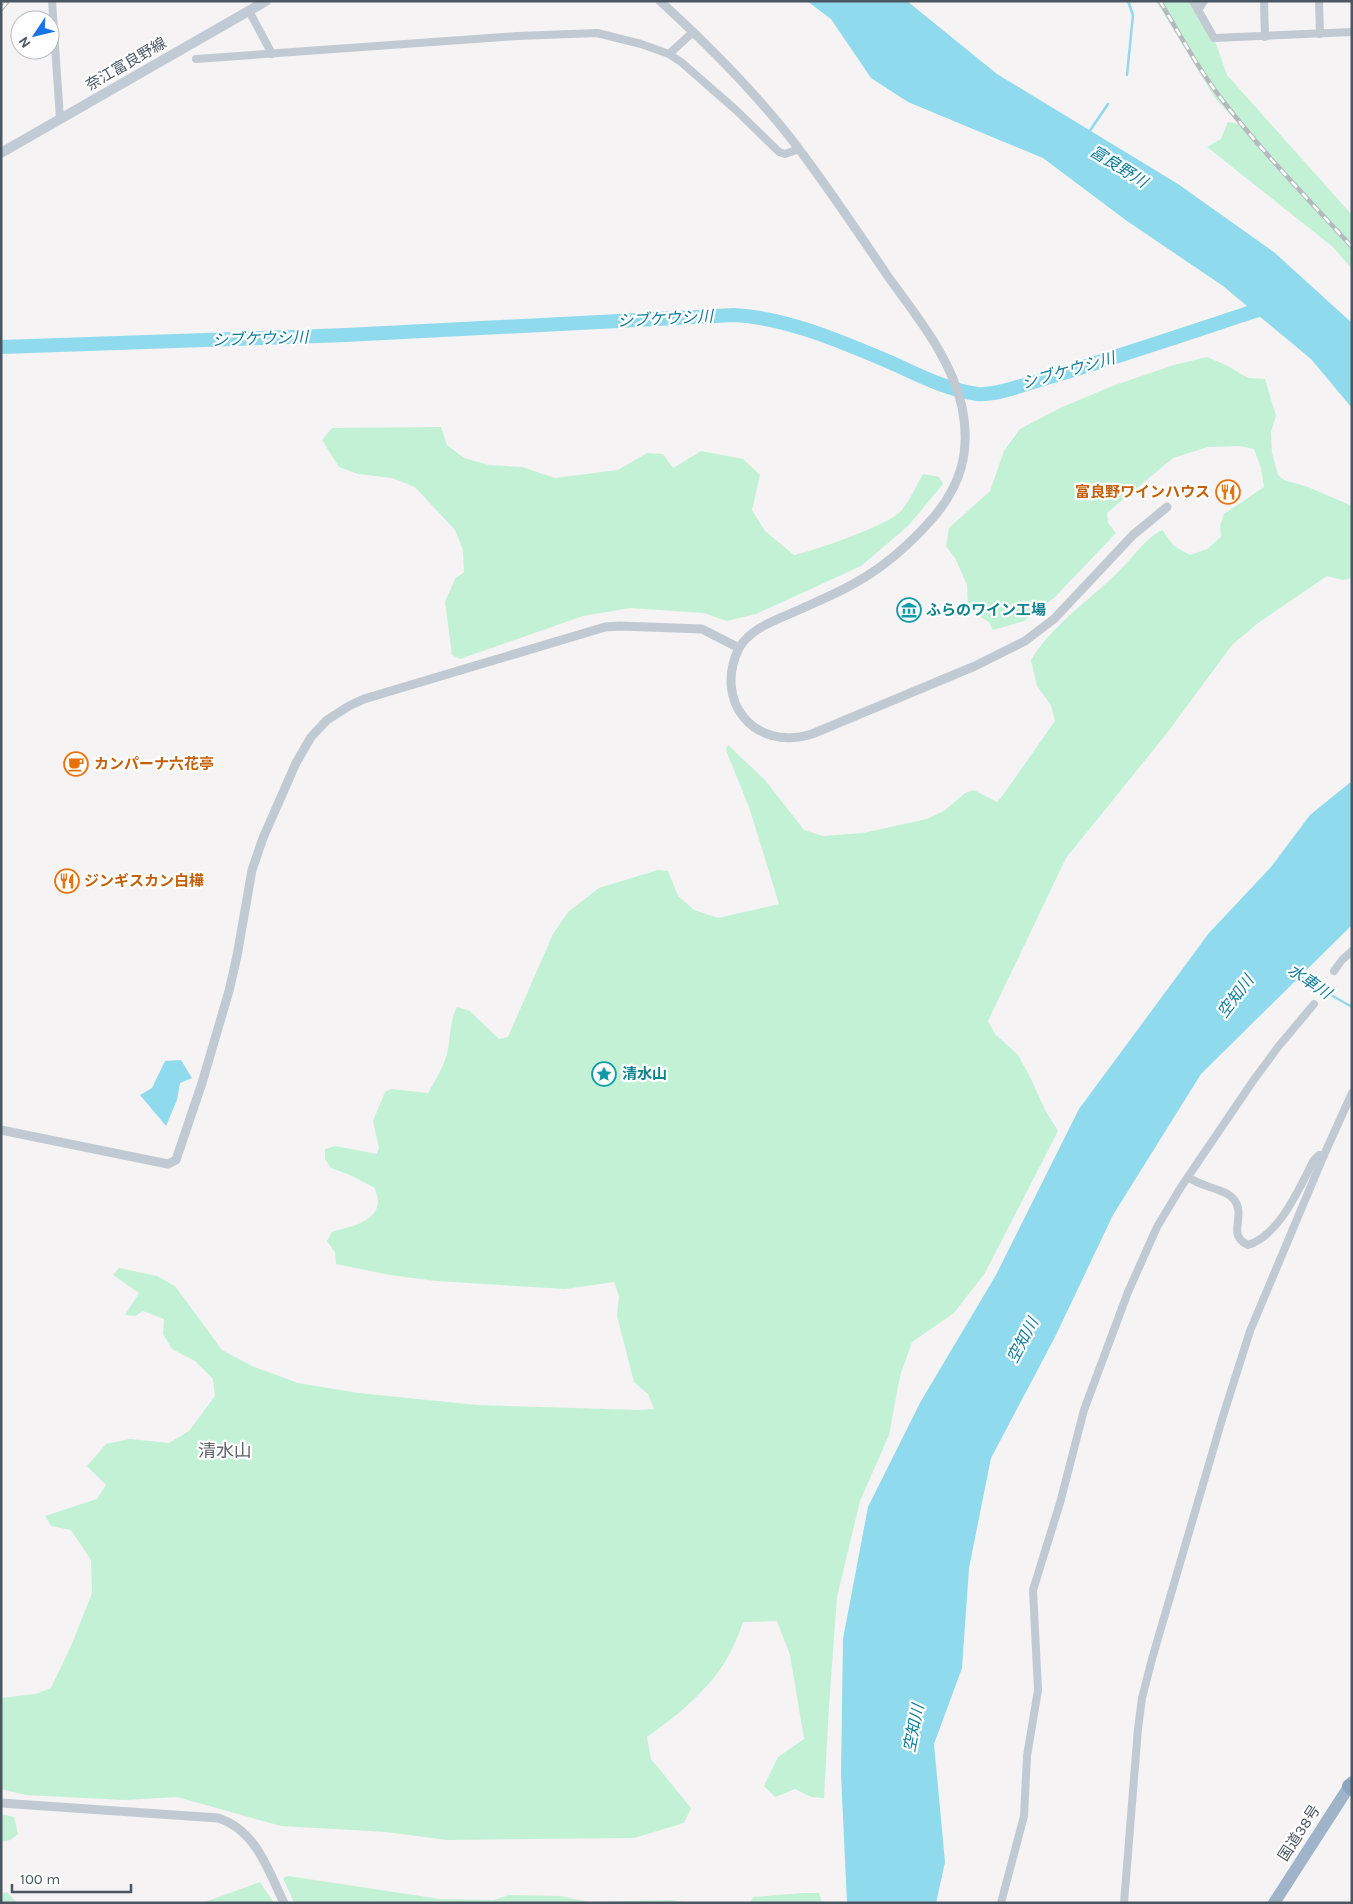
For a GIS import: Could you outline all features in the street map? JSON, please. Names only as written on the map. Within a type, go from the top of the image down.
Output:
[{"type":"highway","name":"国道38号","points":[[1274,1903],[1351,1786]]},
{"type":"main road","name":"奈江富良野線","points":[[1,153],[266,1]]},
{"type":"street","points":[[52,1],[60,119]]},
{"type":"street","points":[[660,1],[757,98],[799,149],[935,344],[958,393],[964,418],[965,444],[959,479],[943,506],[919,533],[881,567],[858,582],[761,627],[747,637],[739,648],[731,668],[730,679],[733,699],[742,716],[757,729],[775,737],[794,738],[812,734],[982,663],[1030,638],[1045,627],[1136,532],[1167,507]]},
{"type":"street","points":[[1193,1],[1214,38],[1265,38],[1352,32]]},
{"type":"street","points":[[1198,10],[1204,1]]},
{"type":"street","points":[[1264,1],[1265,38]]},
{"type":"street","points":[[1319,1],[1320,34]]},
{"type":"street","points":[[249,11],[272,54]]},
{"type":"street","points":[[669,54],[693,32]]},
{"type":"street","points":[[196,59],[580,33],[612,36],[669,54],[709,86],[780,152],[785,154],[799,149]]},
{"type":"street","points":[[1,1130],[168,1164],[176,1160],[229,991],[247,894],[257,853],[303,749],[318,729],[338,712],[364,699],[605,627],[702,629],[739,648]]},
{"type":"street","points":[[1334,971],[1352,951]]},
{"type":"street","points":[[1001,1903],[1024,1816],[1027,1756],[1038,1690],[1033,1590],[1060,1503],[1084,1410],[1109,1339],[1157,1227],[1188,1177],[1278,1047],[1314,1004]]},
{"type":"street","points":[[1124,1903],[1138,1729],[1142,1698],[1152,1659],[1240,1362],[1265,1294],[1352,1093]]},
{"type":"street","points":[[1188,1177],[1207,1187],[1219,1189],[1234,1199],[1238,1207],[1238,1236],[1242,1242],[1248,1245],[1256,1243],[1280,1220],[1314,1160],[1319,1155],[1324,1155]]},
{"type":"street","points":[[1,1803],[218,1818],[234,1825],[260,1852],[284,1903]]},
{"type":"green space","points":[[1156,1],[1193,1],[1214,38],[1227,75],[1352,215],[1352,269],[1333,247],[1207,147],[1221,139],[1228,122],[1239,124],[1215,98]]},
{"type":"green space","points":[[1207,357],[1226,365],[1248,378],[1265,379],[1276,416],[1271,432],[1272,453],[1278,475],[1284,480],[1308,487],[1352,506],[1352,578],[1343,580],[1327,576],[1258,623],[1232,645],[1167,733],[1066,858],[988,1021],[995,1034],[1018,1055],[1045,1110],[1058,1131],[985,1273],[954,1313],[912,1342],[900,1376],[889,1435],[860,1501],[837,1597],[824,1798],[811,1797],[795,1789],[775,1797],[764,1786],[778,1757],[804,1739],[790,1655],[777,1621],[743,1622],[726,1661],[707,1686],[684,1708],[647,1737],[651,1759],[691,1808],[684,1823],[634,1838],[447,1840],[387,1832],[281,1826],[177,1797],[125,1800],[26,1795],[1,1789],[1,1698],[35,1694],[51,1688],[71,1646],[92,1593],[91,1560],[71,1530],[51,1526],[45,1516],[97,1499],[106,1485],[87,1466],[106,1444],[130,1439],[169,1443],[189,1431],[215,1396],[213,1379],[195,1361],[172,1349],[163,1334],[164,1319],[143,1311],[135,1316],[125,1315],[139,1293],[113,1275],[119,1268],[157,1276],[175,1286],[222,1350],[252,1366],[298,1383],[358,1393],[477,1405],[654,1409],[648,1394],[634,1382],[617,1316],[619,1296],[614,1282],[565,1289],[436,1281],[390,1275],[336,1264],[335,1252],[327,1241],[332,1232],[366,1220],[375,1211],[378,1201],[375,1188],[331,1168],[325,1159],[325,1149],[335,1146],[377,1154],[379,1148],[373,1121],[385,1092],[391,1089],[428,1093],[445,1059],[450,1030],[457,1007],[470,1011],[499,1039],[508,1037],[553,934],[568,912],[599,888],[658,870],[668,871],[678,896],[694,910],[718,918],[779,904],[749,807],[726,750],[728,745],[765,780],[804,830],[823,836],[863,833],[927,819],[944,811],[965,793],[974,790],[997,802],[1055,721],[1051,705],[1037,686],[1031,660],[1040,647],[1060,624],[1107,583],[1155,534],[1162,530],[1174,546],[1190,555],[1207,549],[1221,537],[1220,526],[1224,514],[1264,487],[1261,468],[1254,449],[1240,446],[1208,447],[1173,458],[1107,513],[1108,523],[1116,533],[1054,598],[1024,621],[993,630],[989,622],[968,610],[967,585],[955,558],[946,546],[949,528],[990,491],[1004,451],[1020,429],[1062,407],[1115,385],[1174,365]]},
{"type":"green space","points":[[441,427],[447,445],[464,458],[489,465],[522,467],[555,478],[618,470],[647,453],[663,454],[673,468],[701,451],[743,459],[760,475],[752,510],[765,531],[794,555],[851,537],[894,517],[907,503],[923,474],[939,477],[943,484],[908,526],[861,566],[756,614],[727,621],[704,613],[630,608],[583,616],[460,659],[452,655],[445,602],[455,579],[464,572],[463,550],[455,530],[415,487],[392,478],[358,474],[339,467],[322,440],[332,428]]},
{"type":"green space","points":[[1,1814],[14,1817],[18,1834],[10,1840],[1,1842]]},
{"type":"green space","points":[[288,1876],[440,1899],[494,1900],[509,1895],[560,1896],[589,1902],[670,1900],[691,1903],[294,1903],[283,1878]]},
{"type":"green space","points":[[260,1882],[274,1903],[205,1903],[205,1902]]},
{"type":"green space","points":[[7,1892],[17,1903],[1,1903],[1,1893]]},
{"type":"green space","points":[[819,1893],[822,1903],[750,1903],[753,1897]]},
{"type":"water","name":"富良野川","points":[[807,1],[907,1],[997,74],[1178,184],[1275,253],[1352,323],[1352,408],[1311,359],[1223,286],[1127,221],[1043,158],[908,102],[871,78],[831,19]]},
{"type":"water","name":"空知川","points":[[1352,781],[1352,925],[1201,1074],[1113,1215],[1055,1337],[991,1458],[969,1568],[962,1668],[934,1744],[945,1862],[936,1903],[847,1903],[841,1774],[843,1639],[868,1507],[921,1401],[996,1275],[1079,1109],[1209,933],[1271,867],[1310,815]]},
{"type":"water","points":[[181,1060],[192,1078],[180,1083],[177,1100],[166,1126],[140,1095],[152,1088],[165,1061]]},
{"type":"waterway","points":[[1127,75],[1133,15],[1128,1]]},
{"type":"waterway","points":[[1089,132],[1108,104]]},
{"type":"waterway","name":"シブケウシ川","points":[[1,347],[346,335],[734,315],[754,317],[795,326],[854,347],[944,386],[966,392],[985,394],[1014,388],[1078,369],[1270,306]]},
{"type":"waterway","name":"水車川","points":[[1298,974],[1352,1007]]},
{"type":"railway","points":[[1,9],[8,1]]},
{"type":"railway","points":[[1160,1],[1198,65],[1223,101],[1270,157],[1352,247]]},
{"type":"place","name":"富良野ワインハウス","points":[[1228,492]]},
{"type":"place","name":"ふらのワイン工場","points":[[909,610]]},
{"type":"place","name":"カンパーナ六花亭","points":[[76,764]]},
{"type":"place","name":"ジンギスカン白樺","points":[[67,881]]},
{"type":"place","name":"清水山","points":[[604,1074]]},
{"type":"district","name":"清水山","points":[[225,1451]]}]
